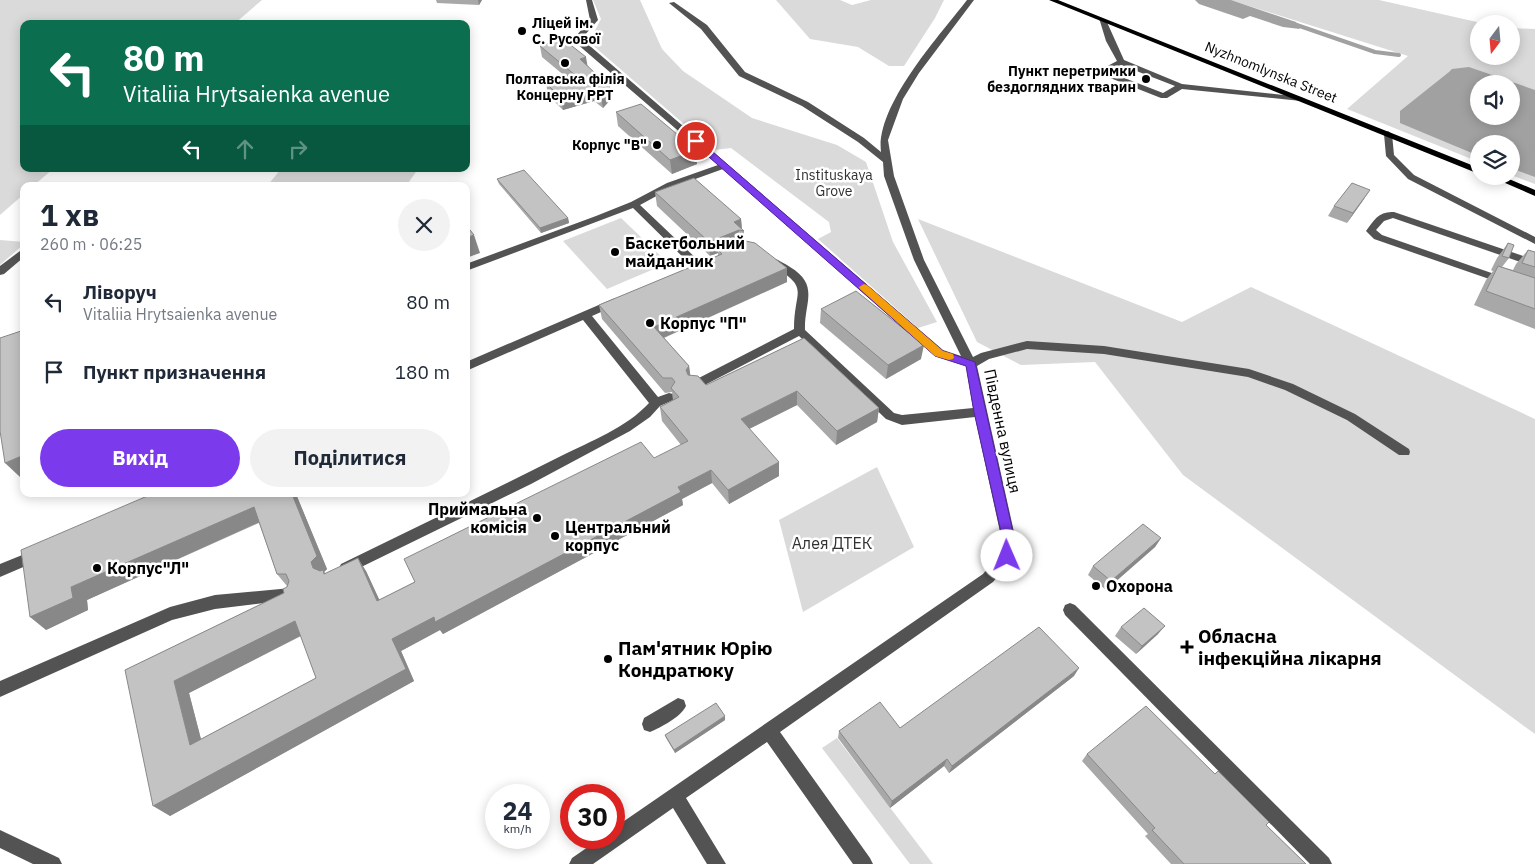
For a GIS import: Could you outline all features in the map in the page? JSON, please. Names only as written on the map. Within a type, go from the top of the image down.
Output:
[{"type":"main road","name":"Nyzhnomlynska Street","points":[[1052,0],[1470,166]]},
{"type":"main road","points":[[1515,185],[1535,193]]},
{"type":"street","points":[[589,0],[594,20],[580,36],[579,41],[939,353],[971,364],[985,356],[1027,345],[1104,350],[1249,373],[1290,387],[1351,417],[1404,452]]},
{"type":"street","name":"Південна вулиця","points":[[578,864],[988,578],[1007,556],[1009,541],[971,364],[920,260],[890,176],[884,140],[899,99],[916,72],[971,0]]},
{"type":"street","points":[[672,3],[704,27],[742,74],[805,104],[861,140],[887,161]]},
{"type":"street","points":[[1102,20],[1121,62],[1181,86],[1301,99]]},
{"type":"street","points":[[1121,62],[1103,72],[1164,96],[1181,86]]},
{"type":"street","points":[[1388,134],[1390,156],[1411,177],[1535,241]]},
{"type":"street","points":[[470,266],[634,204],[670,186],[724,166]]},
{"type":"street","points":[[634,204],[693,268],[723,256]]},
{"type":"street","points":[[1535,264],[1507,268],[1378,237],[1371,231],[1382,215],[1394,215],[1507,268],[1535,292]]},
{"type":"street","points":[[0,272],[20,254]]},
{"type":"street","points":[[767,257],[797,277],[802,283],[805,290],[800,331]]},
{"type":"street","points":[[470,365],[628,296]]},
{"type":"street","points":[[585,315],[656,403]]},
{"type":"street","points":[[695,385],[800,331]]},
{"type":"street","points":[[800,331],[895,419],[902,420],[980,412]]},
{"type":"street","points":[[330,576],[526,480],[626,428],[646,414],[656,403],[669,398]]},
{"type":"street","points":[[0,570],[53,548]]},
{"type":"street","points":[[0,689],[170,614],[215,602],[291,594]]},
{"type":"street","points":[[1070,610],[1323,864]]},
{"type":"street","points":[[650,724],[678,706]]},
{"type":"street","points":[[769,730],[864,864]]},
{"type":"street","points":[[675,796],[717,864]]},
{"type":"street","points":[[0,839],[52,864]]},
{"type":"green space","points":[[0,0],[262,0],[239,20],[20,20],[20,172],[49,172],[38,182],[20,182],[20,198],[0,215]]},
{"type":"green space","name":"Іnstituskaya Grove","points":[[593,0],[640,0],[662,49],[683,71],[752,118],[837,145],[866,162],[893,242],[937,322],[918,328],[818,239],[831,232],[829,222],[731,148],[714,150],[589,42],[601,19]]},
{"type":"green space","points":[[776,0],[840,0],[852,5],[871,0],[944,0],[935,18],[904,66],[889,66],[858,47],[810,39]]},
{"type":"green space","points":[[1230,0],[1379,0],[1470,20],[1470,65],[1520,65],[1520,28],[1535,29],[1535,184],[1520,178],[1520,135],[1470,135],[1470,158],[1347,109],[1408,56]]},
{"type":"green space","points":[[279,172],[416,172],[409,182],[270,182]]},
{"type":"green space","name":"Баскетбольний майданчик","points":[[621,218],[668,263],[607,289],[563,241]]},
{"type":"green space","points":[[918,219],[1182,322],[1251,287],[1535,419],[1535,734],[1183,475],[1095,362],[1021,365],[977,342]]},
{"type":"green space","points":[[0,240],[20,242],[20,248],[0,265]]},
{"type":"green space","name":"Алея ДТЕК","points":[[877,467],[914,547],[803,612],[779,520]]},
{"type":"green space","points":[[837,738],[933,864],[910,864],[822,748]]},
{"type":"shaded area","points":[[1195,0],[1231,0],[1296,22],[1300,29],[1283,27],[1250,16],[1243,19],[1199,4]]},
{"type":"shaded area","points":[[1469,67],[1492,75],[1470,75],[1470,125],[1520,125],[1520,85],[1535,90],[1535,177],[1520,171],[1520,135],[1470,135],[1470,152],[1400,123],[1400,111],[1452,69]]},
{"type":"building","points":[[563,39],[586,57],[580,59],[610,87],[601,97],[592,89],[561,98],[546,83],[575,75],[540,46]]},
{"type":"building","points":[[641,104],[696,150],[670,160],[616,112]]},
{"type":"building","points":[[524,170],[568,218],[540,228],[497,179]]},
{"type":"building","points":[[694,178],[741,219],[734,222],[744,231],[739,230],[709,242],[655,192]]},
{"type":"building","points":[[1352,183],[1370,190],[1353,213],[1334,206]]},
{"type":"building","points":[[741,240],[755,243],[787,268],[654,327],[689,366],[686,370],[688,375],[698,376],[706,385],[804,338],[879,408],[837,431],[797,391],[741,419],[779,462],[728,490],[711,470],[678,487],[681,492],[435,622],[434,617],[392,639],[406,669],[153,806],[125,670],[284,593],[283,589],[287,587],[289,581],[286,574],[277,574],[254,507],[71,587],[73,598],[30,617],[21,550],[145,497],[293,497],[317,556],[311,562],[313,568],[320,571],[323,570],[324,574],[358,558],[377,601],[415,582],[404,559],[641,442],[654,458],[688,441],[660,407],[679,397],[671,388],[675,382],[672,378],[663,378],[599,305],[722,254],[718,250]],"holes":[[[295,621],[316,678],[190,745],[174,681]]]},
{"type":"building","points":[[1508,243],[1514,245],[1509,258],[1502,256]]},
{"type":"building","points":[[1528,250],[1535,252],[1535,267],[1522,263]]},
{"type":"building","points":[[1498,266],[1535,278],[1535,309],[1486,291]]},
{"type":"building","points":[[856,291],[924,345],[888,365],[821,309]]},
{"type":"building","points":[[20,331],[20,457],[5,463],[0,431],[0,338]]},
{"type":"building","points":[[1143,524],[1161,538],[1111,581],[1093,566]]},
{"type":"building","points":[[1144,608],[1165,626],[1142,646],[1121,627]]},
{"type":"building","points":[[1039,627],[1079,668],[952,766],[947,759],[892,801],[839,731],[880,702],[900,728]]},
{"type":"building","points":[[716,703],[725,716],[674,750],[665,735]]},
{"type":"building","points":[[1146,706],[1215,774],[1218,771],[1269,822],[1266,825],[1306,864],[1184,864],[1152,830],[1155,828],[1087,754]]},
{"type":"waterway","points":[[1291,23],[1375,52],[1399,55]]},
{"type":"slow traffic","points":[[864,287],[939,353],[949,357]]},
{"type":"place","name":"Ліцей ім. С. Русової","points":[[522,31]]},
{"type":"place","name":"Полтавська філія Концерну РРТ","points":[[565,63]]},
{"type":"place","name":"Пункт перетримки бездоглядних тварин","points":[[1146,79]]},
{"type":"place","name":"Корпус \"В\"","points":[[657,145]]},
{"type":"place","name":"Баскетбольний майданчик","points":[[615,252]]},
{"type":"place","name":"Корпус \"П\"","points":[[650,323]]},
{"type":"place","name":"Приймальна комісія","points":[[537,518]]},
{"type":"place","name":"Центральний корпус","points":[[555,536]]},
{"type":"place","name":"Корпус\"Л\"","points":[[97,568]]},
{"type":"place","name":"Охорона","points":[[1096,586]]},
{"type":"place","name":"Обласна інфекційна лікарня","points":[[1187,647]]},
{"type":"place","name":"Пам'ятник Юрію Кондратюку","points":[[608,659]]},
{"type":"route","points":[[696,141],[939,353],[971,364],[1009,541],[1007,556]]}]
